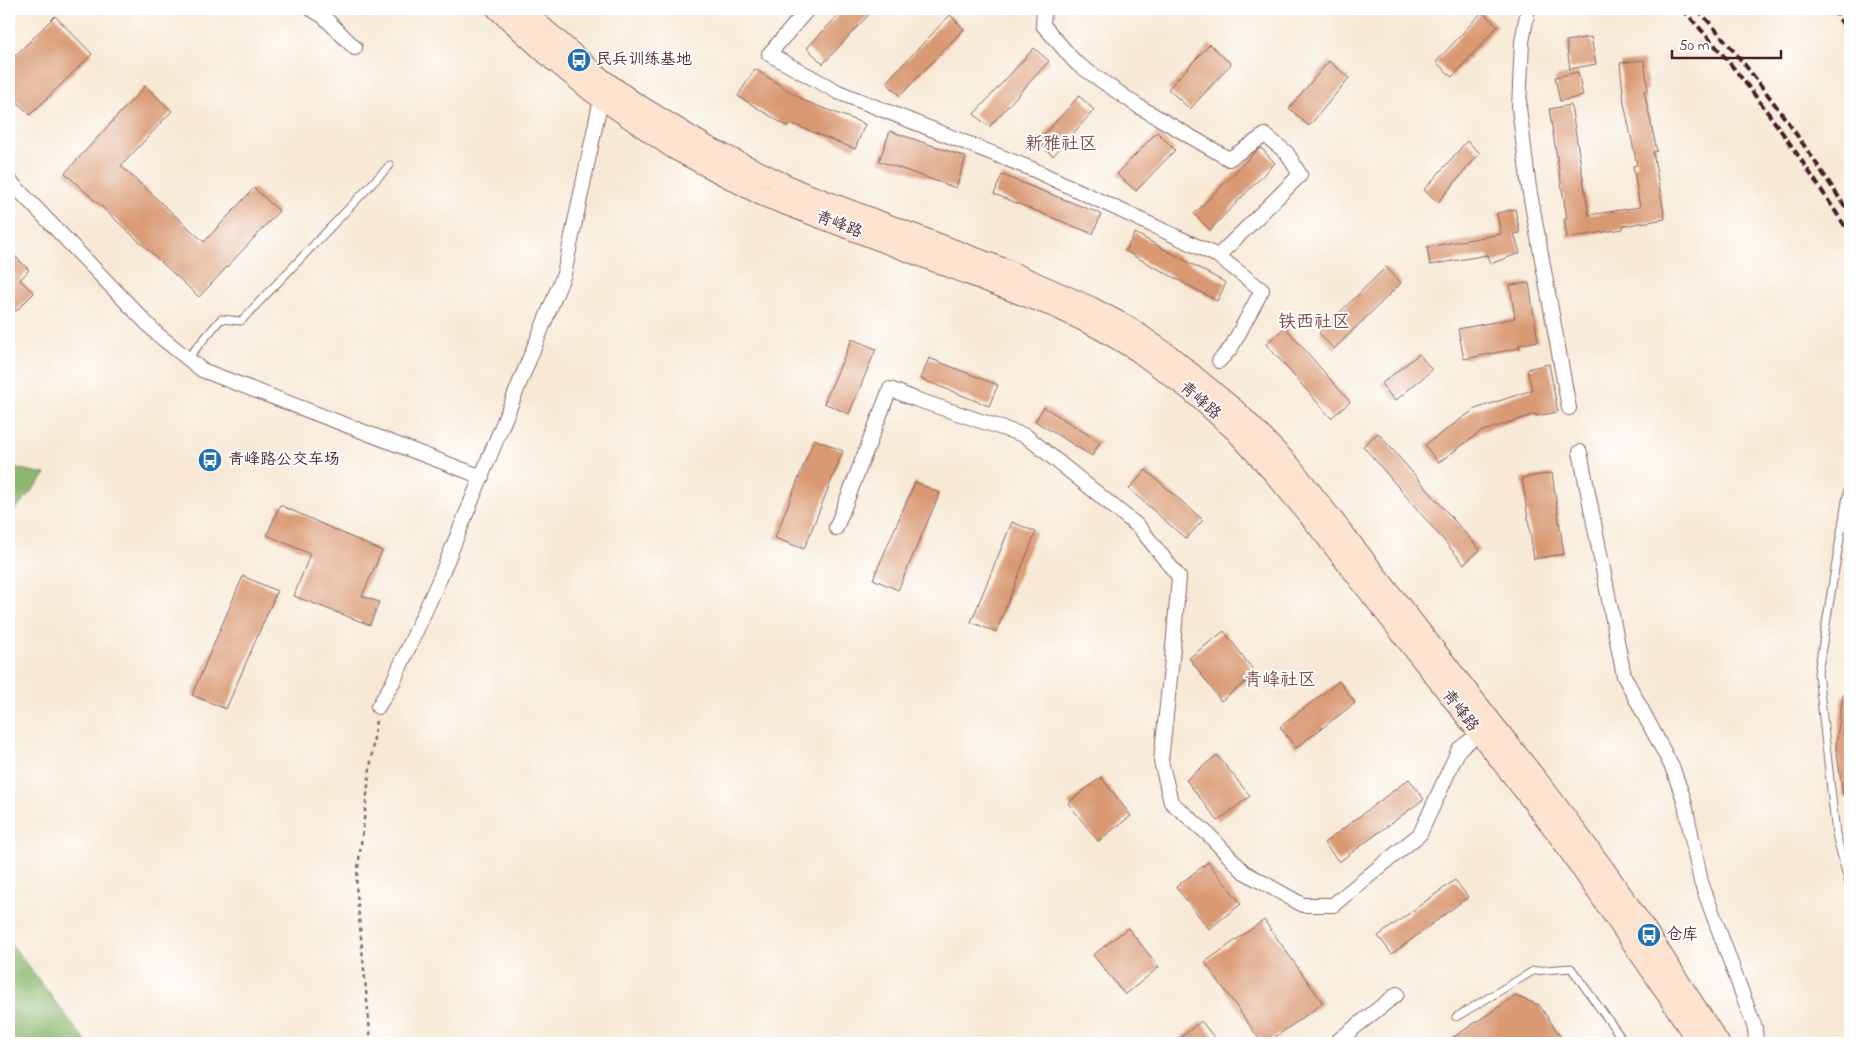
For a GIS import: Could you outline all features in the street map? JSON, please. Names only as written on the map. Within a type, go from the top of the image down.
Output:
[{"type":"main road","name":"青峰路","points":[[497,9],[547,55],[606,92]]},
{"type":"main road","name":"青峰路","points":[[531,12],[606,92],[674,149],[763,196],[1059,309],[1098,328],[1137,351],[1192,392],[1234,431],[1274,474],[1485,729],[1550,796],[1605,870],[1719,1043]]},
{"type":"main road","name":"青峰路","points":[[1485,729],[1657,979],[1698,1043]]},
{"type":"street","points":[[311,9],[323,16],[355,48]]},
{"type":"street","points":[[808,9],[769,54],[838,92],[1032,169],[1218,256],[1262,290],[1231,348],[1219,361]]},
{"type":"street","points":[[1044,9],[1043,25],[1076,63],[1138,106],[1228,159],[1265,135],[1287,153],[1300,175],[1218,256]]},
{"type":"street","points":[[1528,9],[1522,42],[1520,108],[1529,188],[1569,408]]},
{"type":"street","points":[[378,707],[393,682],[440,578],[564,274],[583,178],[606,92]]},
{"type":"street","points":[[9,180],[157,334],[202,370],[482,476]]},
{"type":"street","points":[[836,528],[890,389],[1026,436],[1139,527],[1179,576],[1172,659],[1160,760],[1171,802],[1209,835],[1244,872],[1303,905],[1333,905],[1420,834],[1459,749],[1485,729]]},
{"type":"street","points":[[1580,452],[1624,676],[1673,769],[1684,800],[1701,882],[1755,1028],[1756,1043]]},
{"type":"street","points":[[1335,1043],[1397,994]]},
{"type":"lane","points":[[187,359],[221,319],[242,321],[390,165]]},
{"type":"lane","points":[[1850,477],[1818,673],[1836,834],[1850,888]]},
{"type":"lane","points":[[1456,1017],[1532,971],[1571,968],[1626,1043]]},
{"type":"path","points":[[371,1043],[356,885],[378,707]]},
{"type":"green space","points":[[9,467],[46,474],[9,517]]},
{"type":"green space","points":[[9,941],[87,1043],[9,1043]]},
{"type":"building","points":[[844,9],[874,9],[823,64],[807,48]]},
{"type":"building","points":[[1482,12],[1498,26],[1452,77],[1436,62]]},
{"type":"building","points":[[950,15],[964,29],[900,96],[886,82]]},
{"type":"building","points":[[55,16],[92,54],[30,115],[9,93],[9,62]]},
{"type":"building","points":[[1591,37],[1596,64],[1570,69],[1566,41]]},
{"type":"building","points":[[1210,44],[1231,64],[1190,109],[1168,89]]},
{"type":"building","points":[[1034,48],[1049,61],[989,127],[974,114]]},
{"type":"building","points":[[1644,60],[1648,90],[1644,91],[1657,151],[1653,152],[1665,219],[1623,226],[1623,229],[1567,238],[1564,219],[1567,219],[1549,109],[1571,105],[1589,215],[1640,207],[1633,166],[1637,165],[1624,103],[1620,63]]},
{"type":"building","points":[[1329,61],[1349,78],[1309,126],[1289,108]]},
{"type":"building","points":[[755,69],[805,101],[865,124],[855,149],[790,123],[788,127],[738,96]]},
{"type":"building","points":[[1578,72],[1583,96],[1560,101],[1555,77]]},
{"type":"building","points":[[145,86],[172,111],[121,166],[204,242],[254,188],[279,211],[199,297],[65,173]]},
{"type":"building","points":[[1079,96],[1094,110],[1053,156],[1037,142]]},
{"type":"building","points":[[890,131],[966,157],[956,188],[879,161]]},
{"type":"building","points":[[1157,132],[1175,150],[1136,191],[1117,174]]},
{"type":"building","points":[[1467,141],[1480,153],[1438,202],[1424,190]]},
{"type":"building","points":[[1261,148],[1275,163],[1210,230],[1194,214]]},
{"type":"building","points":[[1002,175],[1101,214],[1093,234],[994,194]]},
{"type":"building","points":[[1515,209],[1520,233],[1514,234],[1520,253],[1490,264],[1487,255],[1430,265],[1427,247],[1501,234],[1497,213]]},
{"type":"building","points":[[1135,233],[1226,283],[1217,301],[1125,251]]},
{"type":"building","points":[[9,250],[29,270],[20,280],[34,293],[16,311],[9,304]]},
{"type":"building","points":[[1386,267],[1401,283],[1334,349],[1319,333]]},
{"type":"building","points":[[1529,283],[1538,341],[1519,345],[1520,348],[1464,359],[1458,329],[1515,318],[1510,285]]},
{"type":"building","points":[[1285,327],[1350,402],[1331,418],[1266,344]]},
{"type":"building","points":[[852,339],[876,349],[849,414],[824,403]]},
{"type":"building","points":[[1419,354],[1432,370],[1395,401],[1381,384]]},
{"type":"building","points":[[929,358],[998,385],[989,406],[921,379]]},
{"type":"building","points":[[1549,364],[1558,412],[1536,416],[1536,414],[1480,432],[1438,463],[1425,445],[1475,409],[1532,390],[1527,369]]},
{"type":"building","points":[[1044,407],[1100,442],[1092,456],[1035,421]]},
{"type":"building","points":[[1378,433],[1480,550],[1464,564],[1363,446]]},
{"type":"building","points":[[814,439],[843,451],[804,549],[775,538]]},
{"type":"building","points":[[1146,470],[1203,520],[1186,539],[1129,489]]},
{"type":"building","points":[[1552,473],[1564,554],[1534,559],[1522,478]]},
{"type":"building","points":[[915,482],[940,493],[898,590],[873,579]]},
{"type":"building","points":[[280,505],[382,551],[362,596],[379,602],[370,625],[294,596],[310,554],[267,535]]},
{"type":"building","points":[[1012,522],[1036,532],[996,632],[971,622]]},
{"type":"building","points":[[243,576],[277,591],[226,709],[192,695]]},
{"type":"building","points":[[1224,631],[1256,674],[1221,701],[1189,658]]},
{"type":"building","points":[[1339,681],[1355,703],[1296,748],[1280,727]]},
{"type":"building","points":[[1843,695],[1850,696],[1850,796],[1843,796],[1836,745]]},
{"type":"building","points":[[1217,755],[1250,796],[1218,821],[1186,780]]},
{"type":"building","points":[[1101,777],[1131,816],[1098,841],[1068,803]]},
{"type":"building","points":[[1409,779],[1424,799],[1339,862],[1324,843]]},
{"type":"building","points":[[1208,862],[1241,904],[1209,929],[1176,887]]},
{"type":"building","points":[[1455,880],[1468,897],[1392,954],[1378,936]]},
{"type":"building","points":[[1264,920],[1323,1003],[1267,1043],[1262,1043],[1205,962]]},
{"type":"building","points":[[1128,928],[1159,967],[1125,995],[1093,955]]},
{"type":"building","points":[[1515,996],[1539,1005],[1565,1043],[1445,1043]]},
{"type":"building","points":[[1201,1021],[1219,1043],[1174,1043]]},
{"type":"railway","points":[[1682,9],[1706,35],[1771,117],[1850,234]]},
{"type":"railway","points":[[1697,9],[1759,82],[1850,214]]},
{"type":"railway","points":[[1833,9],[1850,35]]},
{"type":"place","name":"民兵训练基地","points":[[579,60]]},
{"type":"place","name":"青峰路公交车场","points":[[210,460]]},
{"type":"place","name":"仓库","points":[[1649,935]]},
{"type":"district","name":"新雅社区","points":[[1061,145]]},
{"type":"district","name":"铁西社区","points":[[1314,323]]},
{"type":"district","name":"青峰社区","points":[[1280,681]]}]
